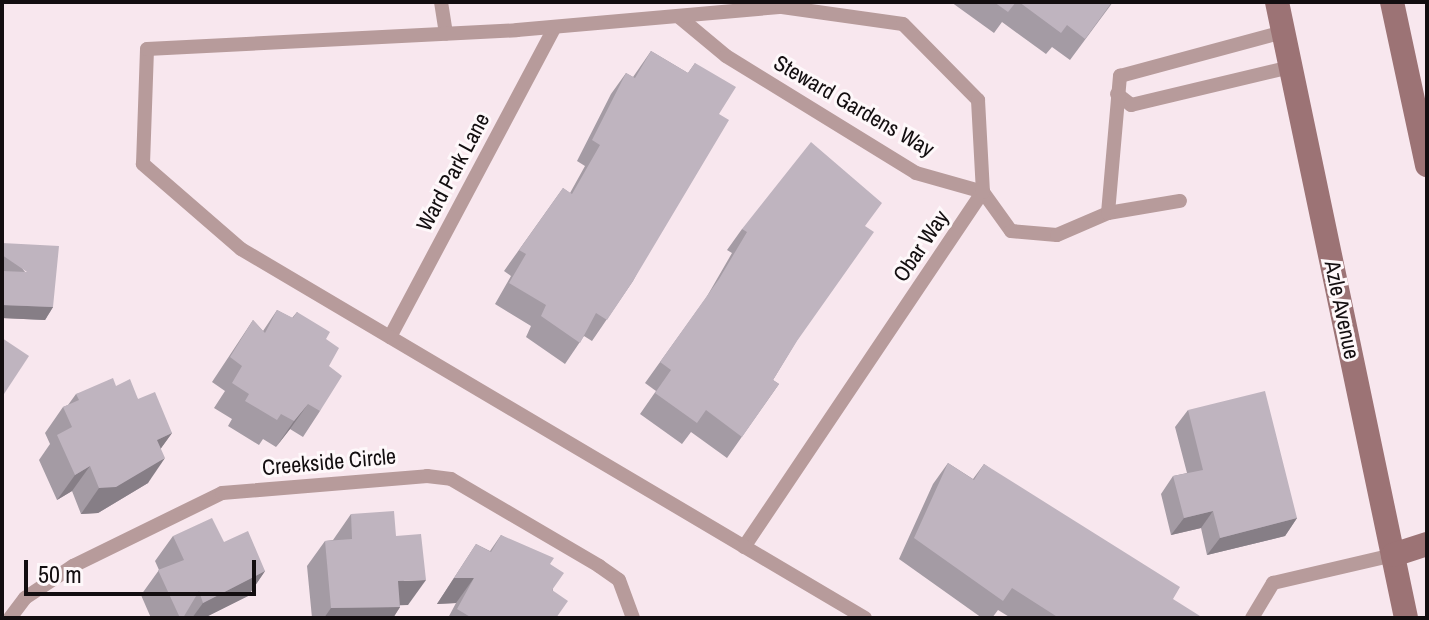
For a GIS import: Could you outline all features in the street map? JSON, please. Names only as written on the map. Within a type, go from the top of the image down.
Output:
[{"type":"main road","name":"Azle Avenue","points":[[1277,2],[1406,618]]},
{"type":"main road","points":[[1392,2],[1427,165]]},
{"type":"main road","points":[[1393,555],[1427,544]]},
{"type":"lane","points":[[441,2],[446,34]]},
{"type":"lane","points":[[865,618],[241,249],[143,164],[147,49],[555,27],[782,7],[903,24],[978,100],[983,192],[1011,231],[1057,235],[1108,213],[1180,201]]},
{"type":"lane","name":"Steward Gardens Way","points":[[678,16],[726,56],[916,173],[983,192]]},
{"type":"lane","name":"Ward Park Lane","points":[[390,337],[555,27]]},
{"type":"lane","points":[[1108,213],[1120,76],[1283,32]]},
{"type":"lane","points":[[1117,94],[1131,105],[1290,67]]},
{"type":"lane","name":"Obar Way","points":[[744,547],[983,192]]},
{"type":"lane","name":"Creekside Circle","points":[[10,618],[25,598],[73,566],[222,493],[427,476],[451,479],[599,566],[619,580],[633,618]]},
{"type":"lane","points":[[1252,618],[1273,583],[1393,555]]},
{"type":"building","points":[[994,2],[1016,2],[1008,12]]},
{"type":"building","points":[[1019,2],[1112,2],[1085,39],[1067,25],[1061,33]]},
{"type":"building","points":[[651,51],[688,73],[695,63],[736,87],[719,114],[729,120],[607,320],[596,313],[580,343],[541,316],[546,305],[509,283],[526,254],[519,250],[563,188],[572,194],[600,145],[592,140],[626,73],[635,78]]},
{"type":"building","points":[[811,142],[882,203],[865,226],[874,232],[797,341],[773,380],[779,384],[742,437],[706,410],[697,423],[655,393],[671,370],[660,362],[719,279],[747,232],[742,229]]},
{"type":"building","points":[[2,243],[59,246],[53,307],[2,305],[2,271],[27,272],[2,255]]},
{"type":"building","points":[[277,310],[293,318],[297,312],[330,332],[326,339],[339,348],[329,366],[342,376],[320,411],[308,404],[294,421],[281,414],[277,420],[245,401],[249,394],[232,383],[242,366],[230,357],[253,320],[265,333]]},
{"type":"building","points":[[2,338],[29,356],[2,397]]},
{"type":"building","points":[[113,378],[116,386],[130,379],[138,399],[155,392],[172,433],[157,440],[165,458],[116,487],[99,488],[90,466],[75,475],[57,435],[72,427],[63,407],[79,400],[76,394]]},
{"type":"building","points":[[1265,391],[1297,518],[1220,538],[1213,511],[1184,518],[1173,476],[1203,470],[1188,410]]},
{"type":"building","points":[[948,463],[974,480],[984,464],[1180,587],[1173,599],[1200,616],[1059,618],[1012,588],[1003,601],[914,538]]},
{"type":"building","points":[[394,511],[396,536],[421,534],[426,580],[398,581],[400,607],[331,608],[325,541],[352,539],[351,514]]},
{"type":"building","points":[[212,518],[224,542],[248,531],[265,571],[203,603],[199,591],[183,618],[180,618],[158,570],[184,560],[173,536]]},
{"type":"building","points":[[501,535],[554,558],[550,564],[564,573],[552,590],[568,601],[556,618],[472,618],[457,609],[474,578],[454,578],[476,544],[491,552]]}]
